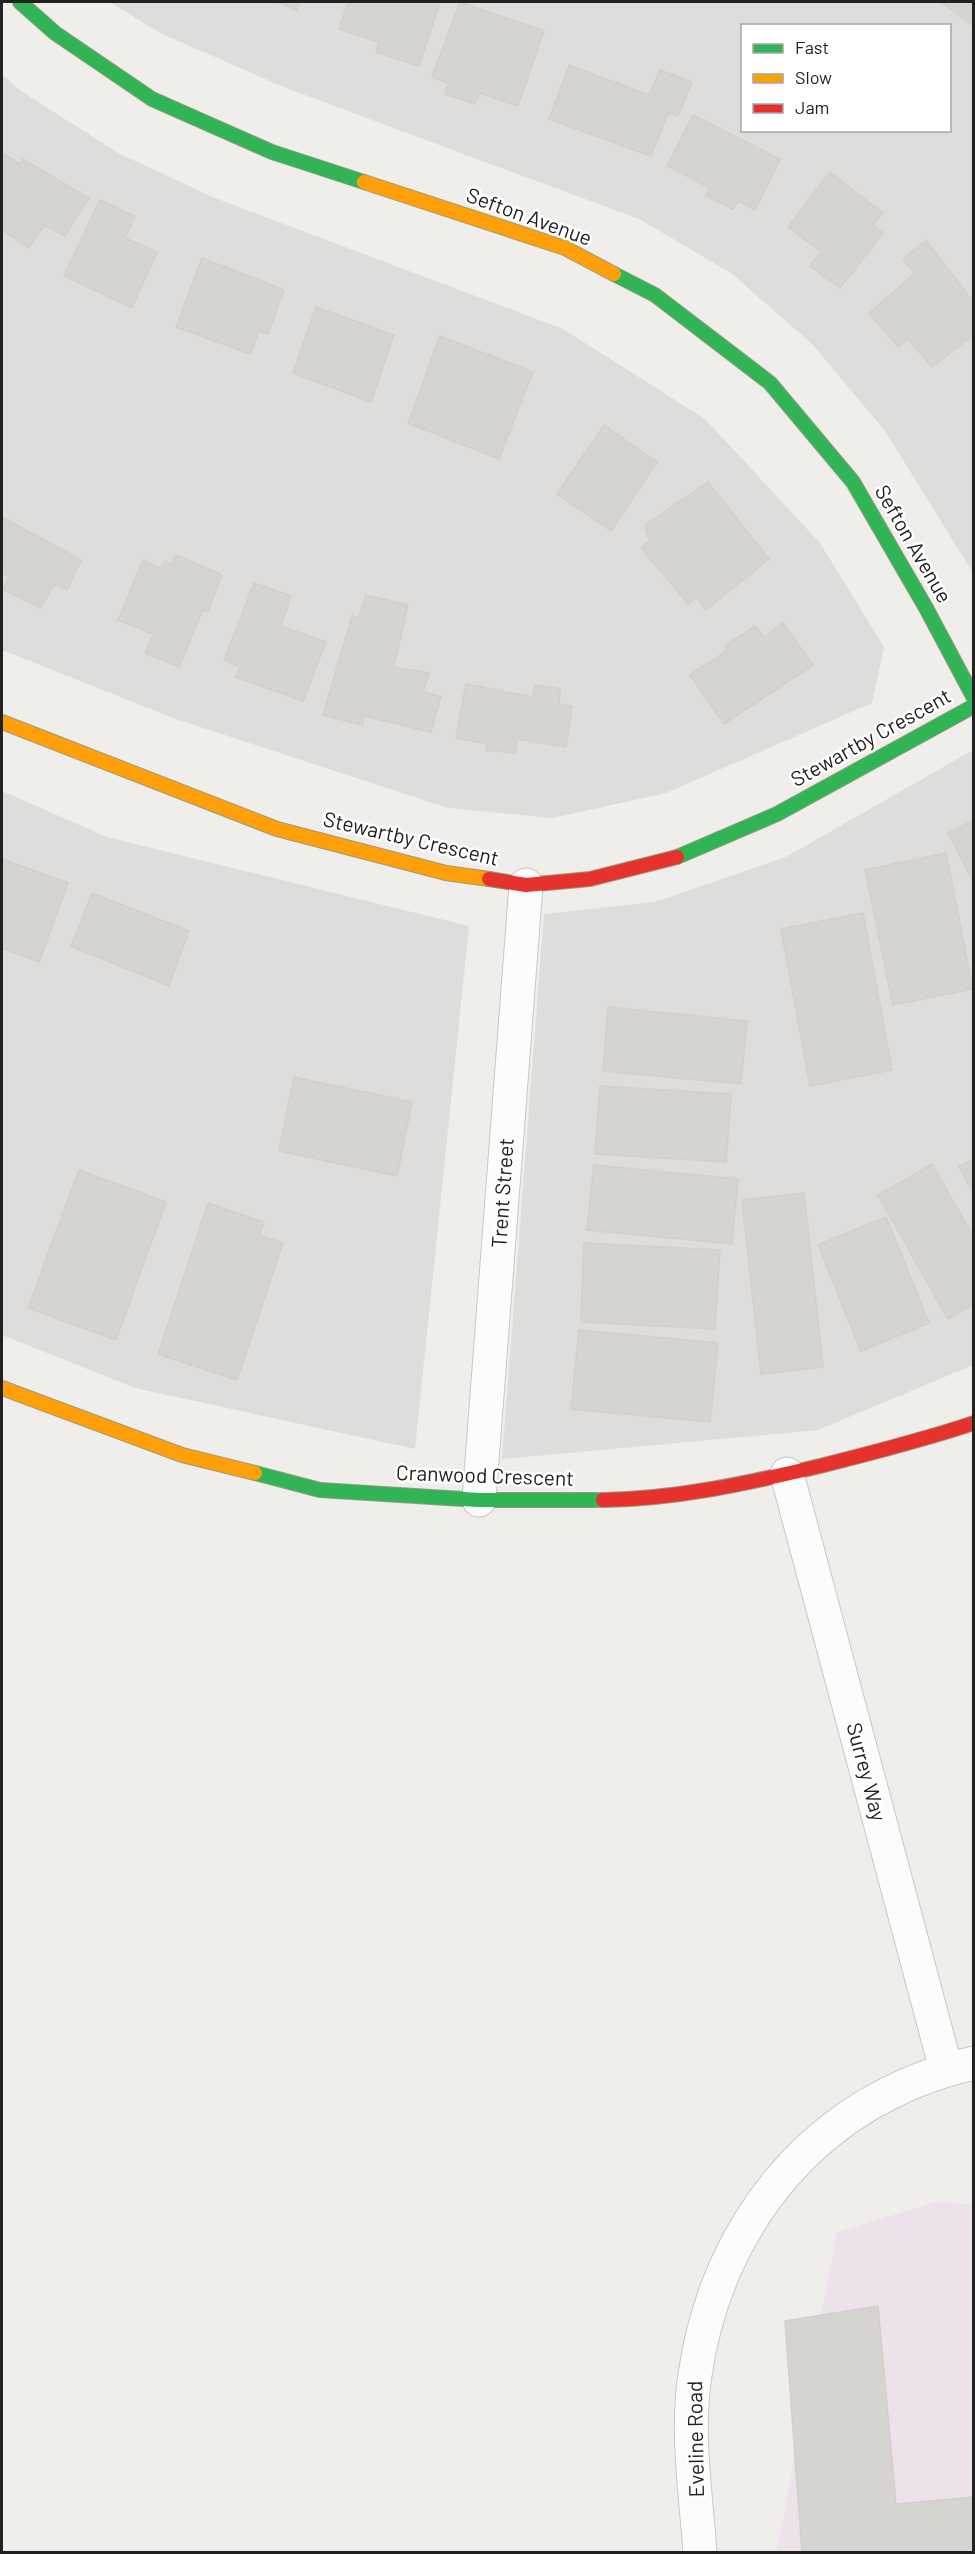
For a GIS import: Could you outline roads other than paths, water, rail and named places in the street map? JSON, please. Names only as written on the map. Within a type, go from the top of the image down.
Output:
[{"type":"street","name":"Sefton Avenue","points":[[20,2],[55,33],[152,99],[272,152],[565,248],[655,296],[770,383],[853,482],[926,608],[974,698]]},
{"type":"street","name":"Stewartby Crescent","points":[[2,722],[277,829],[446,873],[526,885],[590,879],[669,860],[777,814],[974,706]]},
{"type":"street","name":"Trent Street","points":[[479,1500],[526,885]]},
{"type":"street","name":"Cranwood Crescent","points":[[2,1388],[182,1455],[320,1490],[479,1500],[618,1499],[705,1491],[787,1474],[918,1442],[974,1422]]},
{"type":"street","name":"Surrey Way","points":[[787,1474],[960,2066]]},
{"type":"street","name":"Eveline Road","points":[[700,2553],[692,2423],[694,2377],[706,2320],[717,2287],[736,2245],[762,2203],[786,2173],[828,2132],[867,2103],[960,2066]]}]
